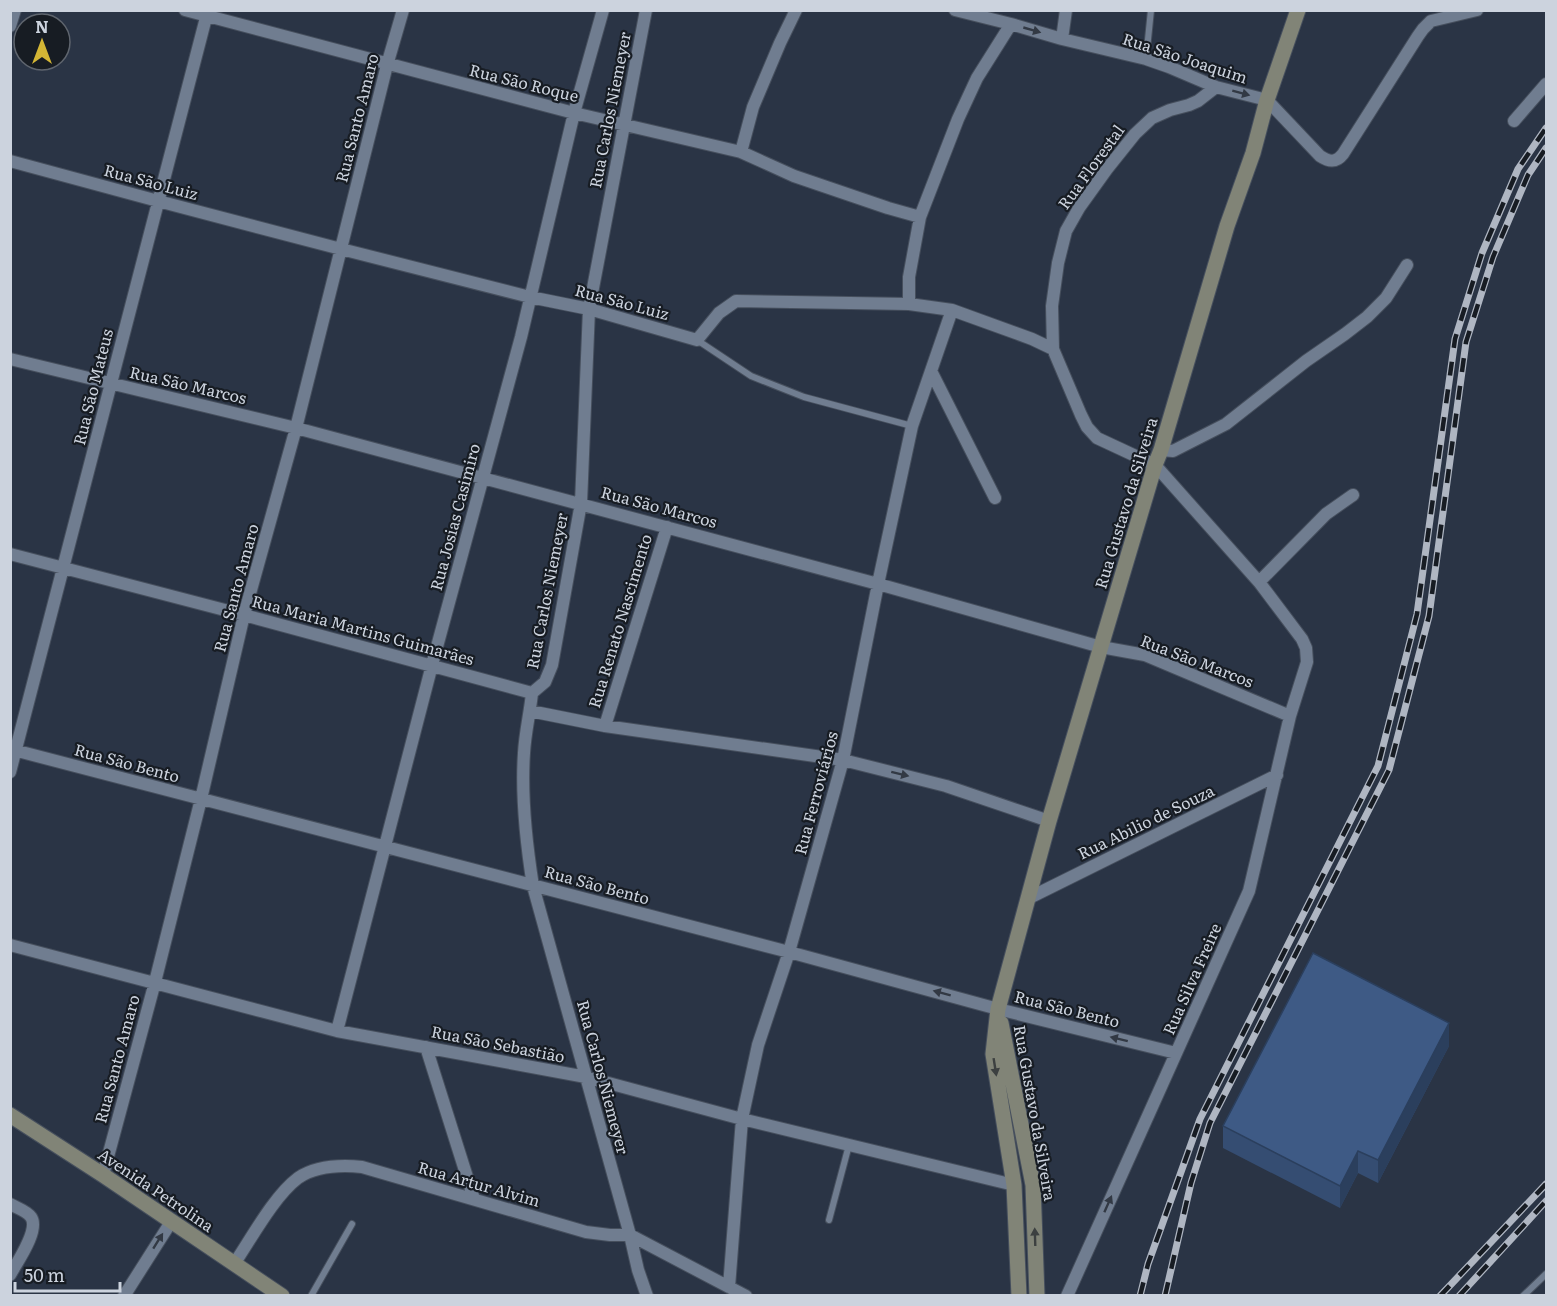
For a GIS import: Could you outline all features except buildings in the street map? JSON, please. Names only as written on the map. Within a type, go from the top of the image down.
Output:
[{"type":"main road","name":"Rua Gustavo da Silveira","points":[[1019,1296],[1014,1185],[993,1054],[998,1009],[1049,821],[1155,465],[1227,226],[1254,153],[1267,100],[1298,10]]},
{"type":"main road","name":"Rua Gustavo da Silveira","points":[[998,1009],[1033,1185],[1037,1296]]},
{"type":"main road","name":"Avenida Petrolina","points":[[10,1115],[282,1296]]},
{"type":"street","points":[[10,26],[15,10]]},
{"type":"street","name":"Rua São Roque","points":[[185,10],[207,13],[387,64],[574,113],[741,152],[794,176],[920,217]]},
{"type":"street","name":"Rua Santo Amaro","points":[[103,1175],[155,982],[244,615],[296,428],[387,64],[403,10]]},
{"type":"street","name":"Rua Josias Casimiro","points":[[338,1031],[432,665],[521,337],[574,113],[603,10]]},
{"type":"street","name":"Rua Carlos Niemeyer","points":[[646,10],[589,309],[581,503],[552,665],[545,682],[532,693],[524,752],[524,795],[526,840],[533,886],[647,1296]]},
{"type":"street","points":[[741,152],[753,107],[796,10]]},
{"type":"street","name":"Rua São Joaquim","points":[[955,10],[1146,59],[1216,87],[1267,100]]},
{"type":"street","points":[[1062,39],[1066,10]]},
{"type":"street","points":[[1267,100],[1320,156],[1326,160],[1337,161],[1344,154],[1423,29],[1431,21],[1477,10]]},
{"type":"street","name":"Rua São Mateus","points":[[10,772],[13,750],[64,568],[207,13]]},
{"type":"street","points":[[909,304],[909,277],[920,217],[977,78],[1011,24]]},
{"type":"street","points":[[1514,121],[1546,84]]},
{"type":"street","name":"Rua Florestal","points":[[1053,349],[1052,306],[1058,263],[1066,231],[1079,208],[1135,134],[1152,118],[1198,101],[1216,87]]},
{"type":"street","name":"Rua São Luiz","points":[[10,160],[341,249],[530,297],[589,309],[698,340]]},
{"type":"street","points":[[1161,450],[1173,451],[1227,424],[1367,317],[1386,298],[1407,265]]},
{"type":"street","points":[[698,340],[719,313],[736,301],[909,304],[952,310],[1023,335],[1053,349],[1081,415],[1087,427],[1097,438],[1155,465],[1259,582],[1326,514],[1353,495]]},
{"type":"street","name":"Rua Ferroviários","points":[[729,1287],[742,1119],[758,1045],[789,952],[843,760],[912,426],[952,310]]},
{"type":"street","name":"Rua São Marcos","points":[[10,359],[296,428],[581,503],[1101,647],[1145,655],[1290,716]]},
{"type":"street","points":[[932,371],[994,498]]},
{"type":"street","name":"Rua Renato Nascimento","points":[[605,726],[667,527]]},
{"type":"street","name":"Rua Maria Martins Guimarães","points":[[10,555],[244,615],[532,693]]},
{"type":"street","name":"Rua Silva Freire","points":[[1067,1296],[1250,891],[1290,716],[1307,662],[1306,648],[1302,639],[1259,582]]},
{"type":"street","points":[[530,711],[605,726],[843,760],[946,786],[1049,821]]},
{"type":"street","name":"Rua São Bento","points":[[13,750],[789,952],[998,1009],[1176,1053]]},
{"type":"street","name":"Rua Abilio de Souza","points":[[1029,898],[1277,775]]},
{"type":"street","name":"Rua São Sebastião","points":[[10,945],[338,1031],[586,1077],[742,1119],[1014,1185]]},
{"type":"street","points":[[426,1047],[474,1199]]},
{"type":"street","name":"Rua Artur Alvim","points":[[234,1264],[280,1196],[300,1177],[317,1170],[344,1165],[362,1167],[586,1232],[630,1235],[746,1296]]},
{"type":"street","points":[[10,1204],[28,1213],[33,1219],[34,1227],[10,1275]]},
{"type":"street","points":[[124,1296],[171,1222]]},
{"type":"lane","points":[[1146,59],[1151,10]]},
{"type":"lane","points":[[698,340],[751,376],[804,397],[912,426]]},
{"type":"lane","points":[[829,1220],[849,1145]]},
{"type":"lane","points":[[311,1296],[352,1224]]},
{"type":"lane","points":[[1524,1296],[1546,1274]]},
{"type":"railway","points":[[1140,1296],[1148,1264],[1200,1119],[1378,766],[1417,614],[1455,339],[1482,253],[1518,169],[1546,128]]},
{"type":"railway","points":[[1165,1296],[1191,1183],[1210,1123],[1389,770],[1429,616],[1466,342],[1493,257],[1528,175],[1546,148]]},
{"type":"railway","points":[[1440,1296],[1546,1184]]},
{"type":"railway","points":[[1459,1296],[1546,1201]]}]
